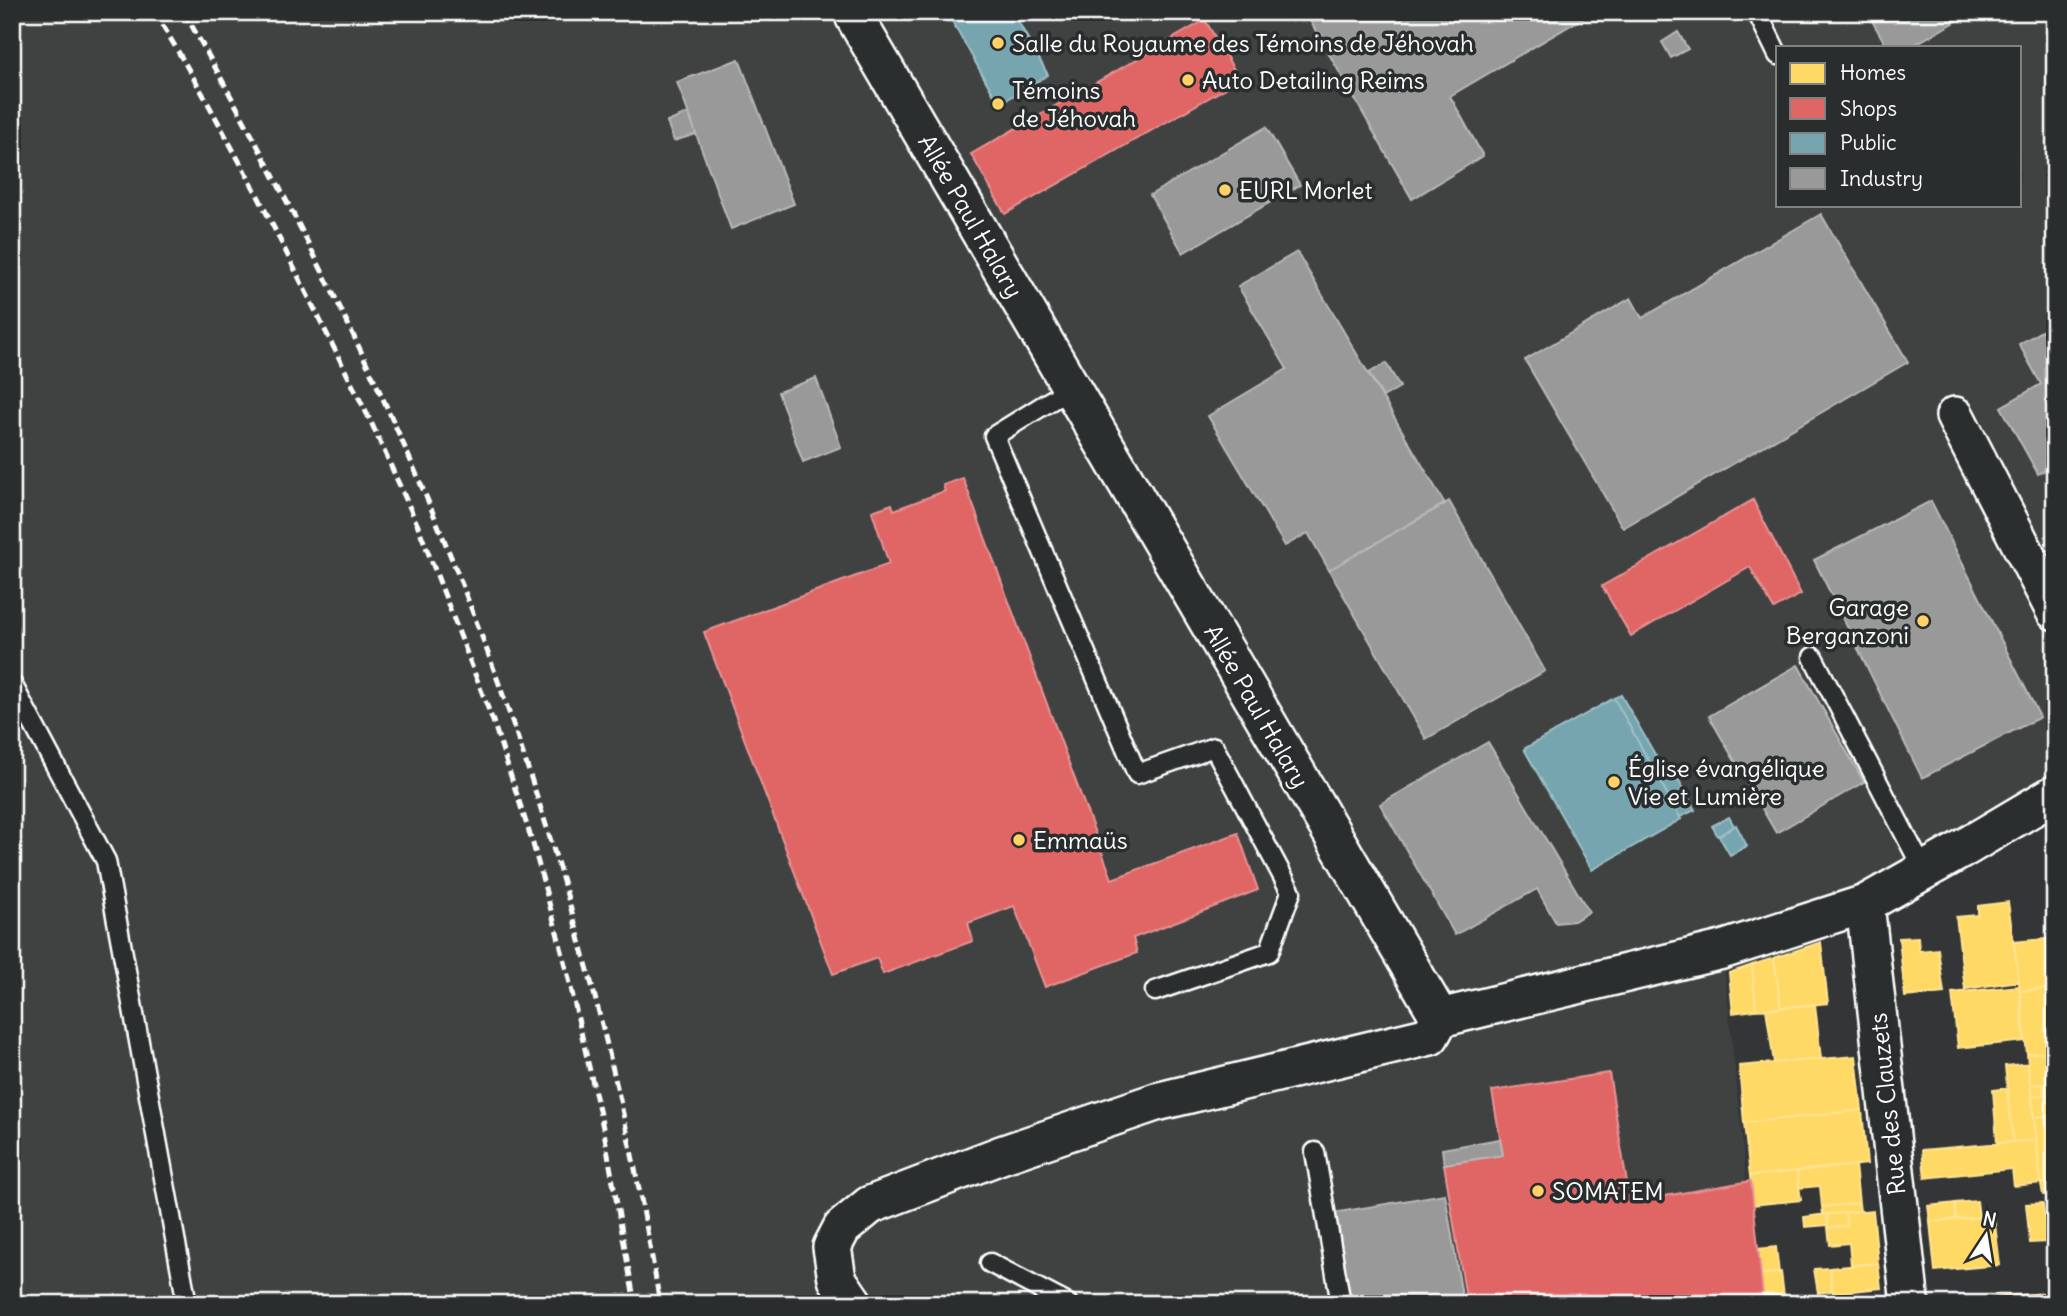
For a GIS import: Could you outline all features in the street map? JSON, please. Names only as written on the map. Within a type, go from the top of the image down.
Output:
[{"type":"street","name":"Allée Paul Halary","points":[[854,12],[855,18],[1440,1018]]},
{"type":"street","points":[[1955,415],[2055,611]]},
{"type":"street","points":[[854,1304],[837,1279],[832,1247],[842,1228],[870,1205],[1001,1155],[1156,1102],[1430,1037],[1440,1018],[1722,950],[1865,904],[2055,793]]},
{"type":"street","name":"Rue des Clauzets","points":[[1865,904],[1910,1304]]},
{"type":"lane","points":[[1757,12],[1776,51]]},
{"type":"lane","points":[[1071,388],[994,436],[1137,774],[1214,747],[1291,892],[1269,952],[1155,991]]},
{"type":"lane","points":[[1813,657],[1924,871]]},
{"type":"lane","points":[[12,684],[106,862],[187,1304]]},
{"type":"lane","points":[[1315,1152],[1341,1304]]},
{"type":"lane","points":[[990,1263],[1068,1304]]},
{"type":"shaded area","points":[[12,12],[2055,12],[2055,816],[1893,903],[1731,961],[1725,974],[1759,1304],[12,1304]]},
{"type":"building: Homes","points":[[2008,902],[2019,981],[1965,989],[1956,917],[1978,915],[1978,906]]},
{"type":"building: Homes","points":[[1918,937],[1919,951],[1938,949],[1944,993],[1905,997],[1899,938]]},
{"type":"building: Homes","points":[[2055,938],[2055,966],[2046,967],[2047,989],[2020,991],[2014,942]]},
{"type":"building: Homes","points":[[1821,942],[1828,1003],[1781,1008],[1774,958]]},
{"type":"building: Homes","points":[[1774,958],[1781,1008],[1756,1010],[1752,965]]},
{"type":"building: Homes","points":[[1752,965],[1756,1010],[1733,1013],[1729,973]]},
{"type":"building: Homes","points":[[2019,986],[2025,1041],[1958,1048],[1952,993]]},
{"type":"building: Homes","points":[[2055,988],[2055,1051],[2027,1054],[2020,991]]},
{"type":"building: Homes","points":[[1815,1004],[1821,1059],[1774,1063],[1766,1009]]},
{"type":"building: Homes","points":[[2055,1051],[2055,1094],[2044,1095],[2043,1084],[2030,1085],[2027,1054]]},
{"type":"building: Homes","points":[[1856,1056],[1862,1110],[1744,1123],[1739,1066]]},
{"type":"building: Homes","points":[[2028,1063],[2036,1140],[2013,1142],[2005,1066]]},
{"type":"building: Homes","points":[[2043,1084],[2044,1095],[2032,1096],[2030,1085]]},
{"type":"building: Homes","points":[[2007,1088],[2013,1142],[1997,1143],[1993,1090]]},
{"type":"building: Homes","points":[[2055,1094],[2055,1115],[2034,1117],[2032,1096]]},
{"type":"building: Homes","points":[[1862,1110],[1867,1164],[1750,1176],[1744,1123]]},
{"type":"building: Homes","points":[[2055,1115],[2055,1182],[2041,1184],[2034,1117]]},
{"type":"building: Homes","points":[[2036,1140],[2041,1183],[2014,1186],[2012,1169],[1925,1178],[1922,1150]]},
{"type":"building: Homes","points":[[1855,1165],[1859,1203],[1822,1207],[1820,1186],[1799,1188],[1797,1171]]},
{"type":"building: Homes","points":[[1797,1171],[1801,1200],[1753,1205],[1750,1176]]},
{"type":"building: Homes","points":[[2054,1182],[2055,1194],[2043,1195],[2041,1184]]},
{"type":"building: Homes","points":[[1977,1201],[1979,1217],[1956,1219],[1955,1203]]},
{"type":"building: Homes","points":[[1859,1203],[1860,1211],[1823,1215],[1822,1207]]},
{"type":"building: Homes","points":[[1955,1203],[1956,1219],[1930,1222],[1928,1206]]},
{"type":"building: Homes","points":[[2043,1203],[2047,1242],[2030,1243],[2026,1204]]},
{"type":"building: Homes","points":[[1873,1210],[1878,1263],[1851,1265],[1849,1243],[1830,1245],[1828,1228],[1847,1226],[1845,1213]]},
{"type":"building: Homes","points":[[1845,1213],[1847,1226],[1828,1228],[1827,1214]]},
{"type":"building: Homes","points":[[1827,1214],[1828,1225],[1805,1227],[1804,1217]]},
{"type":"building: Homes","points":[[1994,1216],[2000,1265],[1935,1271],[1930,1222]]},
{"type":"building: Homes","points":[[2055,1218],[2055,1285],[2052,1285],[2045,1219]]},
{"type":"building: Homes","points":[[1776,1247],[1779,1273],[1761,1274],[1758,1249]]},
{"type":"building: Homes","points":[[1878,1263],[1881,1288],[1833,1293],[1830,1268]]},
{"type":"building: Homes","points":[[1830,1268],[1832,1291],[1818,1293],[1814,1269]]},
{"type":"building: Homes","points":[[1781,1272],[1785,1304],[1764,1304],[1761,1274]]},
{"type":"building: Homes","points":[[2053,1292],[2054,1304],[2014,1304],[2013,1296]]},
{"type":"building: Homes","points":[[2013,1296],[2014,1304],[1992,1304],[1991,1298]]},
{"type":"building: Homes","points":[[1991,1298],[1992,1304],[1980,1304],[1980,1300]]},
{"type":"building: Homes","points":[[1980,1300],[1980,1304],[1942,1304]]},
{"type":"building: Shops","points":[[1205,20],[1240,80],[1005,214],[971,154]]},
{"type":"building: Shops","points":[[963,478],[1112,879],[1238,833],[1258,890],[1133,938],[1137,953],[1045,987],[1014,906],[968,923],[973,941],[883,974],[877,958],[833,974],[704,632],[889,564],[872,511],[892,504],[894,510],[945,491],[943,485]]},
{"type":"building: Shops","points":[[1753,500],[1801,594],[1774,609],[1750,567],[1631,636],[1602,586]]},
{"type":"building: Shops","name":"SOMATEM","points":[[1609,1073],[1630,1202],[1751,1181],[1764,1304],[1467,1304],[1444,1164],[1503,1155],[1492,1091]]},
{"type":"building: Public","name":"Salle du Royaume des Témoins de Jéhovah","points":[[947,12],[1013,12],[1048,75],[999,104]]},
{"type":"building: Public","points":[[1621,695],[1669,779],[1676,775],[1695,810],[1680,817],[1614,698]]},
{"type":"building: Public","points":[[1614,698],[1681,819],[1592,870],[1524,749]]},
{"type":"building: Public","points":[[1729,817],[1734,826],[1718,836],[1712,826]]},
{"type":"building: Public","points":[[1736,825],[1747,846],[1730,855],[1719,836]]},
{"type":"building: Industry","points":[[1305,12],[1593,12],[1450,96],[1483,156],[1412,199]]},
{"type":"building: Industry","points":[[1867,12],[1964,12],[1966,16],[1912,46],[1886,46]]},
{"type":"building: Industry","points":[[1678,32],[1688,49],[1671,58],[1662,42]]},
{"type":"building: Industry","points":[[739,59],[794,204],[731,229],[677,82]]},
{"type":"building: Industry","points":[[689,113],[696,134],[674,141],[667,122]]},
{"type":"building: Industry","name":"EURL Morlet","points":[[1266,127],[1300,185],[1183,253],[1150,195]]},
{"type":"building: Industry","points":[[1821,214],[1908,362],[1623,528],[1525,360],[1631,298],[1642,318]]},
{"type":"building: Industry","points":[[1297,252],[1445,504],[1329,570],[1308,533],[1285,546],[1208,416],[1287,369],[1238,286]]},
{"type":"building: Industry","points":[[2055,323],[2055,465],[2038,474],[2001,407],[2041,384],[2019,344]]},
{"type":"building: Industry","points":[[1386,363],[1400,387],[1383,397],[1369,373]]},
{"type":"building: Industry","points":[[816,378],[841,447],[803,462],[778,392]]},
{"type":"building: Industry","points":[[1449,501],[1545,671],[1426,739],[1329,570]]},
{"type":"building: Industry","points":[[1931,501],[2040,717],[1922,778],[1814,560]]},
{"type":"building: Industry","points":[[1798,665],[1864,782],[1776,833],[1709,716]]},
{"type":"building: Industry","points":[[1488,742],[1589,912],[1574,921],[1556,923],[1537,889],[1455,935],[1380,804]]},
{"type":"building: Industry","points":[[1500,1139],[1503,1155],[1444,1164],[1442,1149]]},
{"type":"building: Industry","points":[[1445,1194],[1463,1302],[1348,1304],[1333,1213]]},
{"type":"railway","points":[[155,12],[257,194],[371,422],[418,526],[493,721],[533,844],[565,962],[604,1132],[635,1304]]},
{"type":"railway","points":[[184,12],[318,263],[399,434],[472,609],[529,772],[575,922],[631,1150],[660,1304]]},
{"type":"place","name":"Salle du Royaume des Témoins de Jéhovah","points":[[998,43]]},
{"type":"place","name":"Auto Detailing Reims","points":[[1188,80]]},
{"type":"place","name":"Témoins de Jéhovah","points":[[998,104]]},
{"type":"place","name":"EURL Morlet","points":[[1225,190]]},
{"type":"place","name":"Garage Berganzoni","points":[[1923,621]]},
{"type":"place","name":"Église évangélique Vie et Lumière","points":[[1614,782]]},
{"type":"place","name":"Emmaüs","points":[[1019,840]]},
{"type":"place","name":"SOMATEM","points":[[1538,1191]]}]
